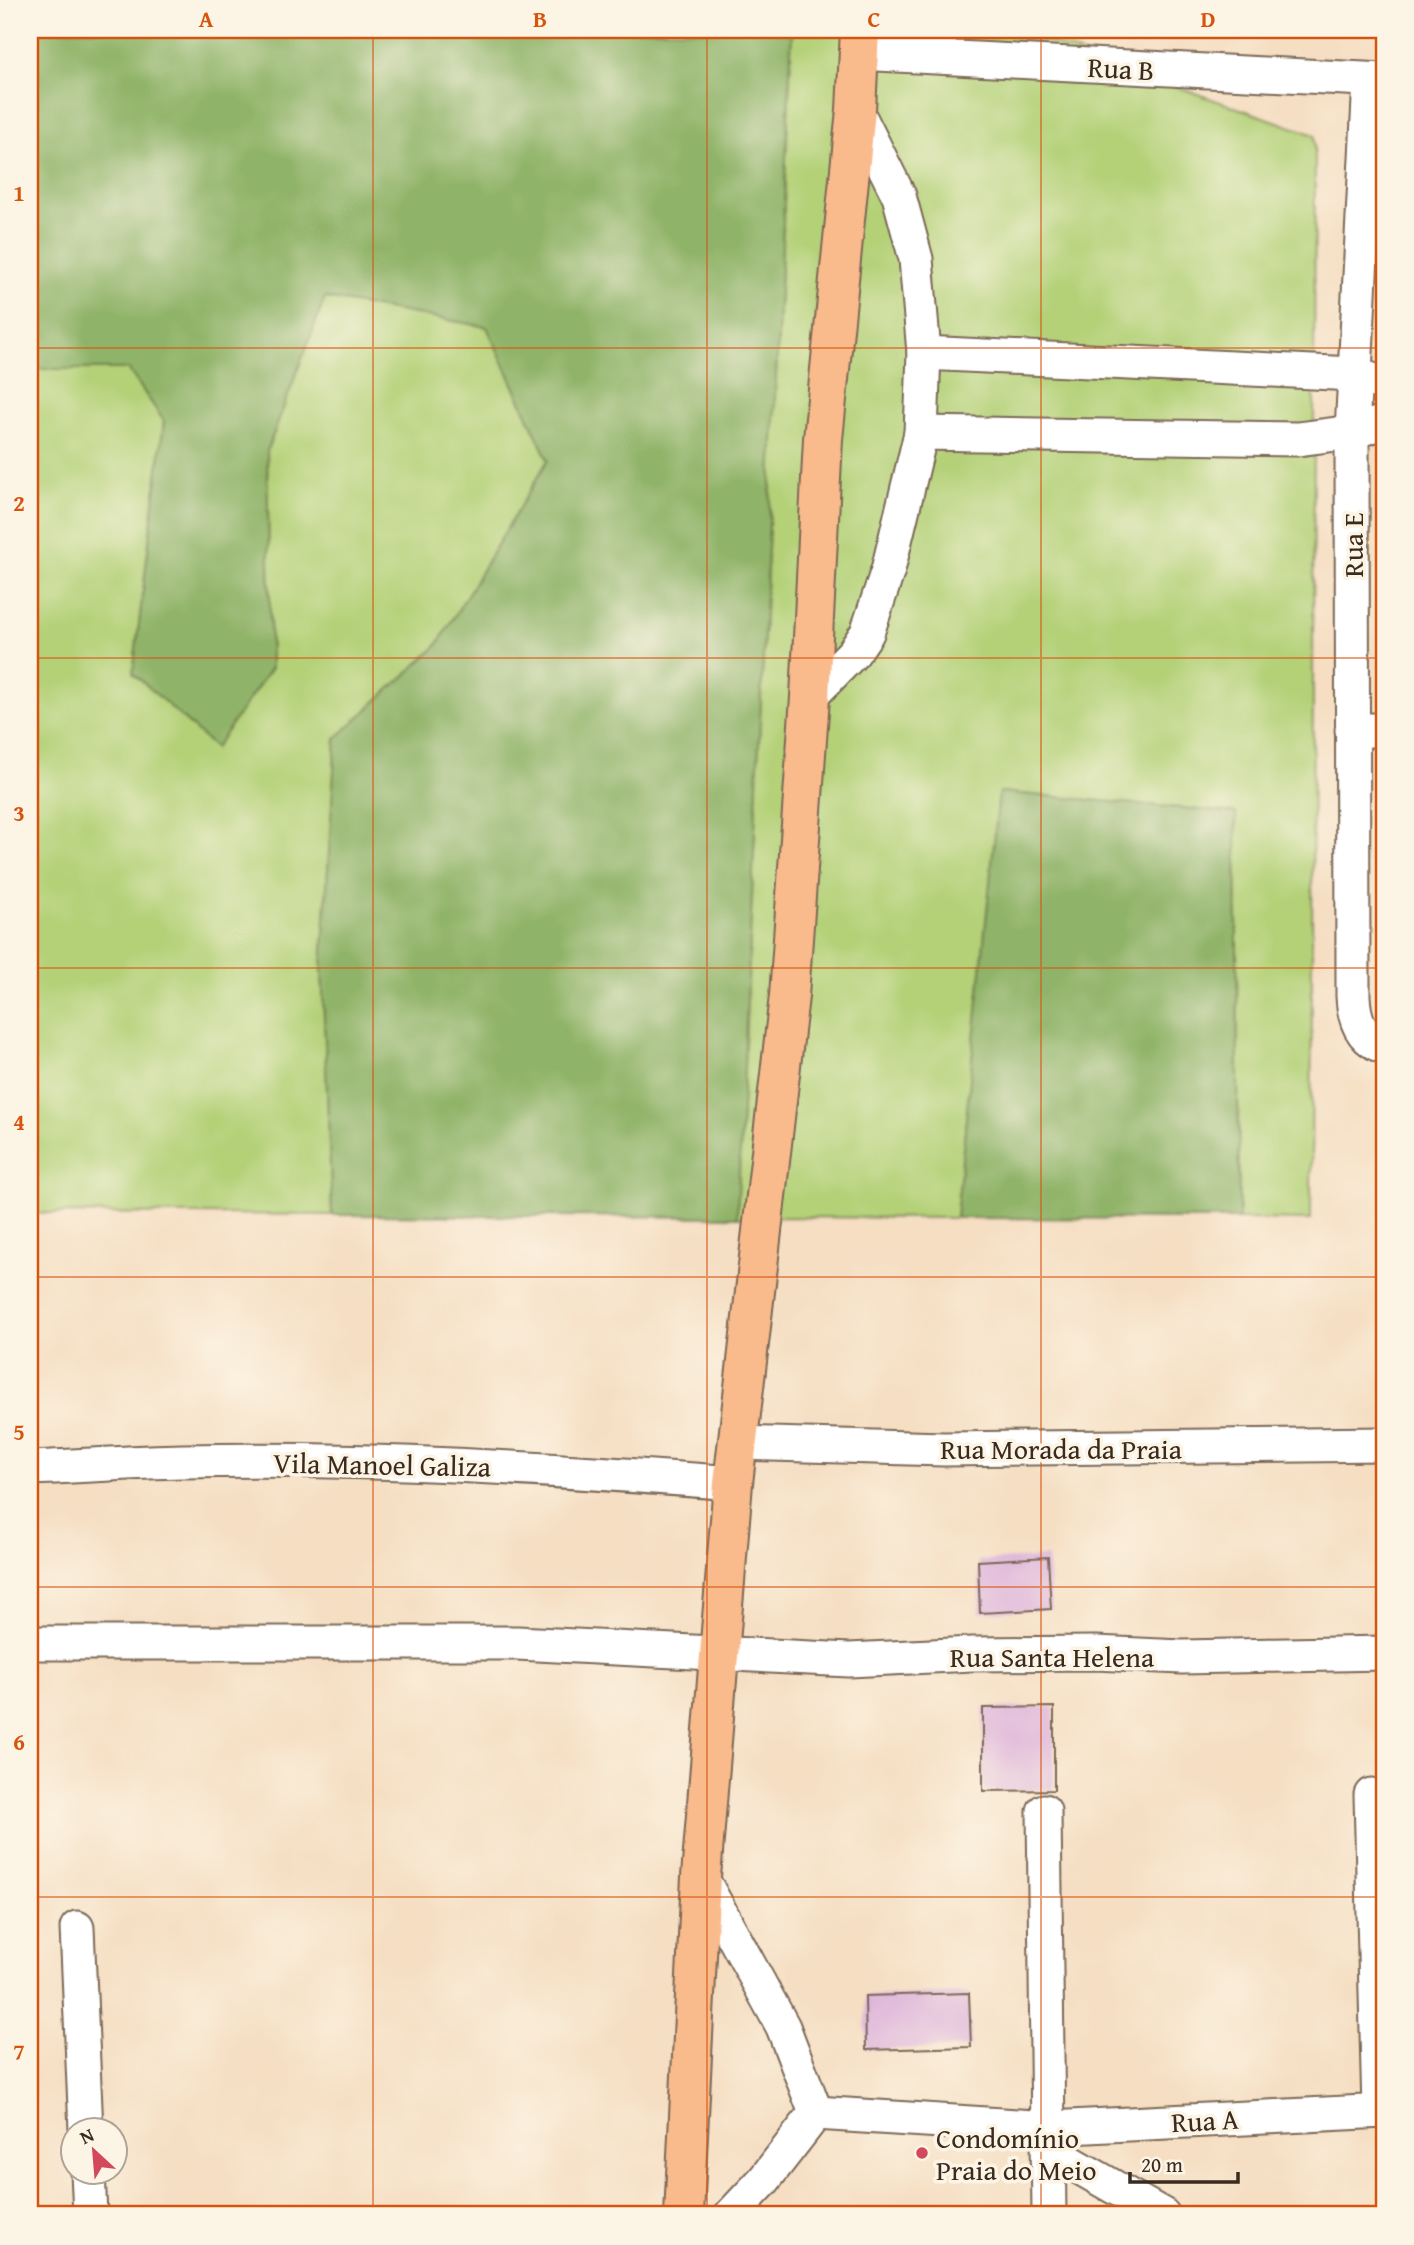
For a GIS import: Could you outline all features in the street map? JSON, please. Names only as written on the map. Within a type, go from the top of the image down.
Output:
[{"type":"main road","points":[[684,2215],[701,1877],[733,1483],[789,996],[810,697],[823,439],[856,110],[859,42]]},
{"type":"street","name":"Rua B","points":[[859,42],[1377,80]]},
{"type":"street","name":"Rua E","points":[[1377,80],[1369,379],[1352,432],[1368,730],[1353,1012],[1365,1036],[1374,1044],[1384,1047]]},
{"type":"street","points":[[810,697],[854,652],[867,633],[888,569],[920,433],[924,353],[916,259],[909,225],[882,158],[856,110]]},
{"type":"street","points":[[924,353],[1369,379]]},
{"type":"street","points":[[920,433],[1298,439],[1352,432],[1384,422]]},
{"type":"street","name":"Rua Morada da Praia","points":[[737,1443],[999,1449],[1384,1444]]},
{"type":"street","name":"Vila Manoel Galiza","points":[[30,1468],[184,1461],[390,1462],[517,1467],[733,1483]]},
{"type":"street","name":"Rua Santa Helena","points":[[30,1643],[517,1643],[849,1660],[972,1654],[1096,1653],[1182,1657],[1384,1653]]},
{"type":"street","points":[[1371,1794],[1382,2111]]},
{"type":"street","points":[[1044,1811],[1049,2215]]},
{"type":"street","points":[[701,1877],[783,2027],[816,2113],[764,2180],[731,2215]]},
{"type":"street","points":[[77,1928],[85,2116]]},
{"type":"street","name":"Rua A","points":[[816,2113],[1049,2139],[1382,2111]]},
{"type":"street","points":[[1049,2139],[1163,2215]]},
{"type":"street","points":[[89,2186],[90,2215]]},
{"type":"green space","points":[[30,30],[792,30],[737,1217],[332,1215],[322,968],[336,738],[436,647],[548,460],[487,327],[325,298],[267,451],[271,668],[215,748],[133,673],[164,421],[128,369],[30,369]]},
{"type":"green space","points":[[792,30],[1014,30],[1315,135],[1311,1220],[1239,1219],[1236,813],[1000,792],[956,1218],[737,1217]]},
{"type":"green space","points":[[325,297],[487,326],[548,460],[436,647],[336,738],[322,968],[332,1215],[30,1213],[30,369],[128,369],[164,421],[133,673],[271,668],[267,451]]},
{"type":"green space","points":[[999,792],[1236,813],[1239,1219],[956,1218]]},
{"type":"building","points":[[1048,1557],[1051,1609],[980,1613],[978,1561]]},
{"type":"building","points":[[1054,1707],[1054,1790],[983,1791],[983,1708]]},
{"type":"building","points":[[969,1993],[971,2047],[866,2050],[865,1996]]},
{"type":"place","name":"Condomínio Praia do Meio","points":[[922,2153]]}]
